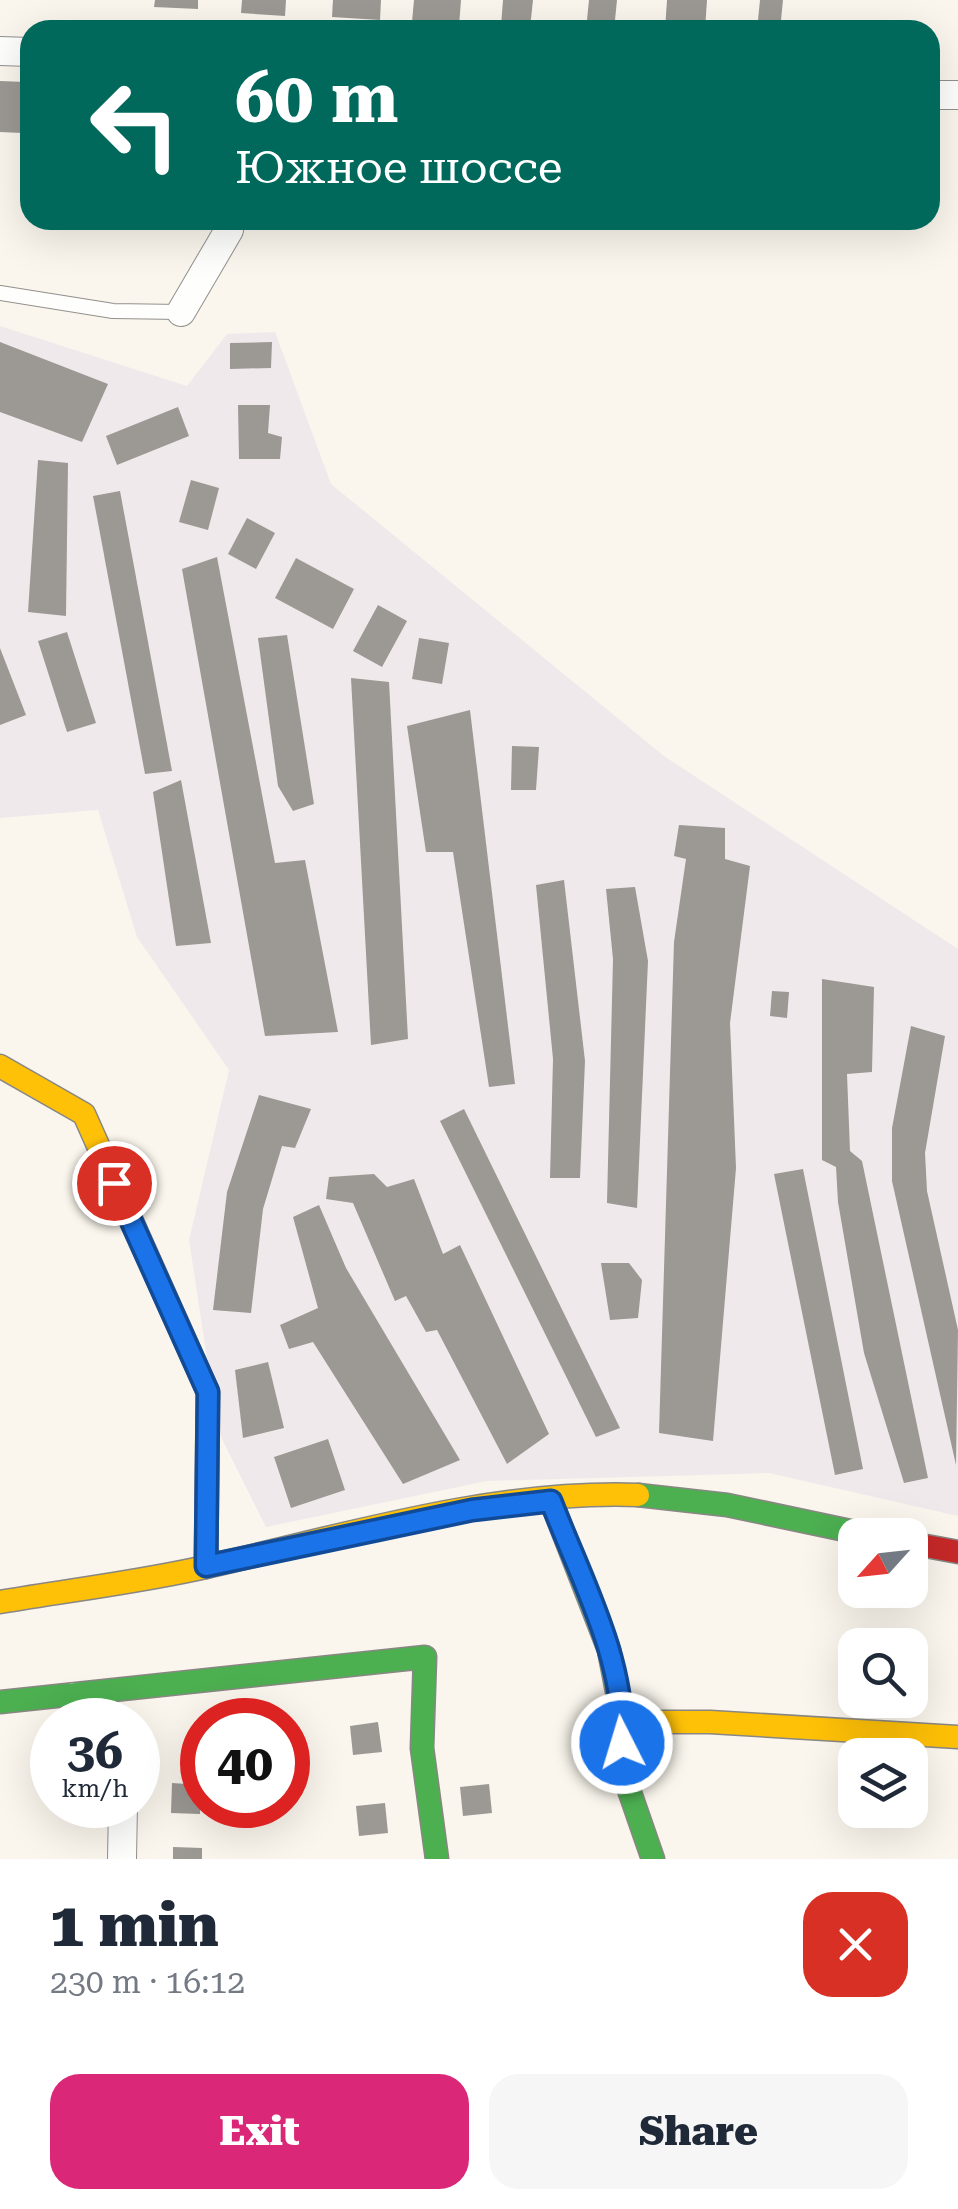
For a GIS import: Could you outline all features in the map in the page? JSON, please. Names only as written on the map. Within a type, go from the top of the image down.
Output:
[{"type":"street","points":[[181,312],[229,230]]},
{"type":"street","points":[[0,1066],[84,1114],[208,1392],[206,1566]]},
{"type":"street","points":[[0,1602],[206,1566],[472,1510],[584,1496],[643,1496],[792,1517],[838,1528]]},
{"type":"street","points":[[551,1501],[609,1650],[623,1722],[620,1764],[653,1859]]},
{"type":"street","points":[[928,1546],[958,1552]]},
{"type":"street","points":[[148,1698],[425,1657],[422,1748],[437,1859]]},
{"type":"street","points":[[0,1702],[30,1704]]},
{"type":"street","points":[[623,1722],[710,1722],[958,1737]]},
{"type":"street","points":[[122,1859],[123,1828]]},
{"type":"lane","points":[[0,293],[113,311],[181,312]]},
{"type":"shaded area","points":[[0,326],[187,386],[227,334],[275,332],[331,484],[664,756],[958,949],[958,1516],[769,1473],[487,1481],[266,1527],[218,1431],[189,1240],[229,1070],[137,937],[98,810],[0,818]]},
{"type":"building","points":[[155,0],[198,0],[198,9],[154,7]]},
{"type":"building","points":[[242,0],[286,0],[285,16],[241,13]]},
{"type":"building","points":[[333,0],[381,0],[380,20],[332,17]]},
{"type":"building","points":[[414,0],[461,0],[459,20],[412,20]]},
{"type":"building","points":[[503,0],[533,0],[531,20],[501,20]]},
{"type":"building","points":[[589,0],[617,0],[615,20],[587,20]]},
{"type":"building","points":[[667,0],[707,0],[706,20],[666,20]]},
{"type":"building","points":[[760,0],[783,0],[781,20],[758,20]]},
{"type":"building","points":[[0,81],[20,82],[20,133],[0,132]]},
{"type":"building","points":[[0,342],[108,384],[82,442],[0,412]]},
{"type":"building","points":[[272,342],[271,368],[230,369],[230,343]]},
{"type":"building","points":[[238,405],[270,405],[268,433],[282,437],[280,459],[239,459]]},
{"type":"building","points":[[178,407],[189,436],[117,465],[106,436]]},
{"type":"building","points":[[38,460],[68,463],[66,616],[28,612]]},
{"type":"building","points":[[191,480],[219,488],[208,530],[179,522]]},
{"type":"building","points":[[120,491],[172,771],[145,774],[93,496]]},
{"type":"building","points":[[247,518],[275,533],[256,569],[228,554]]},
{"type":"building","points":[[217,557],[275,863],[305,860],[338,1032],[265,1036],[182,569]]},
{"type":"building","points":[[296,558],[354,589],[333,629],[275,598]]},
{"type":"building","points":[[378,605],[407,621],[382,667],[353,651]]},
{"type":"building","points":[[67,632],[96,723],[67,732],[38,641]]},
{"type":"building","points":[[287,635],[314,804],[293,811],[278,786],[258,638]]},
{"type":"building","points":[[419,638],[449,643],[442,684],[412,679]]},
{"type":"building","points":[[0,648],[26,715],[0,725]]},
{"type":"building","points":[[351,678],[389,682],[408,1039],[371,1045]]},
{"type":"building","points":[[470,710],[515,1084],[489,1087],[453,852],[426,852],[407,726]]},
{"type":"building","points":[[512,746],[539,747],[536,790],[511,790]]},
{"type":"building","points":[[181,780],[211,943],[176,946],[153,792]]},
{"type":"building","points":[[679,825],[725,828],[725,859],[750,866],[730,1023],[736,1168],[713,1441],[659,1433],[674,942],[686,859],[674,856]]},
{"type":"building","points":[[564,880],[585,1061],[580,1178],[550,1178],[553,1059],[536,885]]},
{"type":"building","points":[[635,887],[648,961],[637,1208],[607,1203],[613,959],[606,889]]},
{"type":"building","points":[[822,979],[874,987],[872,1072],[847,1074],[850,1151],[862,1161],[928,1478],[904,1483],[864,1353],[838,1202],[836,1167],[822,1160]]},
{"type":"building","points":[[772,991],[789,992],[787,1018],[770,1016]]},
{"type":"building","points":[[911,1026],[945,1036],[925,1153],[927,1191],[958,1330],[956,1465],[892,1181],[892,1128]]},
{"type":"building","points":[[259,1095],[311,1109],[295,1148],[282,1146],[263,1209],[251,1313],[213,1310],[227,1192]]},
{"type":"building","points":[[464,1109],[620,1428],[596,1437],[440,1121]]},
{"type":"building","points":[[803,1169],[863,1469],[835,1475],[774,1174]]},
{"type":"building","points":[[374,1174],[387,1187],[414,1179],[443,1254],[460,1245],[549,1434],[507,1464],[437,1330],[426,1332],[406,1296],[395,1301],[353,1203],[326,1199],[329,1177]]},
{"type":"building","points":[[319,1205],[346,1268],[460,1460],[403,1484],[313,1342],[289,1349],[280,1325],[318,1308],[293,1217]]},
{"type":"building","points":[[601,1263],[629,1263],[642,1280],[638,1318],[610,1320]]},
{"type":"building","points":[[268,1362],[284,1428],[243,1438],[235,1370]]},
{"type":"building","points":[[328,1439],[345,1490],[291,1508],[274,1457]]},
{"type":"building","points":[[378,1722],[382,1752],[353,1755],[350,1726]]},
{"type":"building","points":[[172,1783],[180,1784],[180,1813],[171,1813]]},
{"type":"building","points":[[489,1784],[492,1813],[463,1816],[460,1787]]},
{"type":"building","points":[[385,1803],[388,1833],[359,1836],[356,1806]]},
{"type":"building","points":[[173,1847],[202,1848],[202,1859],[173,1859]]},
{"type":"traffic: fast","points":[[638,1495],[727,1505],[838,1528]]},
{"type":"traffic: fast","points":[[551,1501],[609,1650],[623,1722],[620,1764],[653,1859]]},
{"type":"traffic: fast","points":[[0,1702],[425,1657],[422,1748],[437,1859]]},
{"type":"traffic: slow","points":[[0,1066],[84,1114],[208,1392],[206,1567]]},
{"type":"traffic: slow","points":[[0,1602],[184,1572],[476,1507],[530,1499],[638,1495]]},
{"type":"traffic: slow","points":[[623,1722],[710,1722],[958,1737]]},
{"type":"traffic: jam","points":[[928,1546],[958,1552]]},
{"type":"route","points":[[114,1183],[208,1392],[206,1566],[472,1510],[551,1501],[609,1650],[623,1722],[622,1743]]}]
